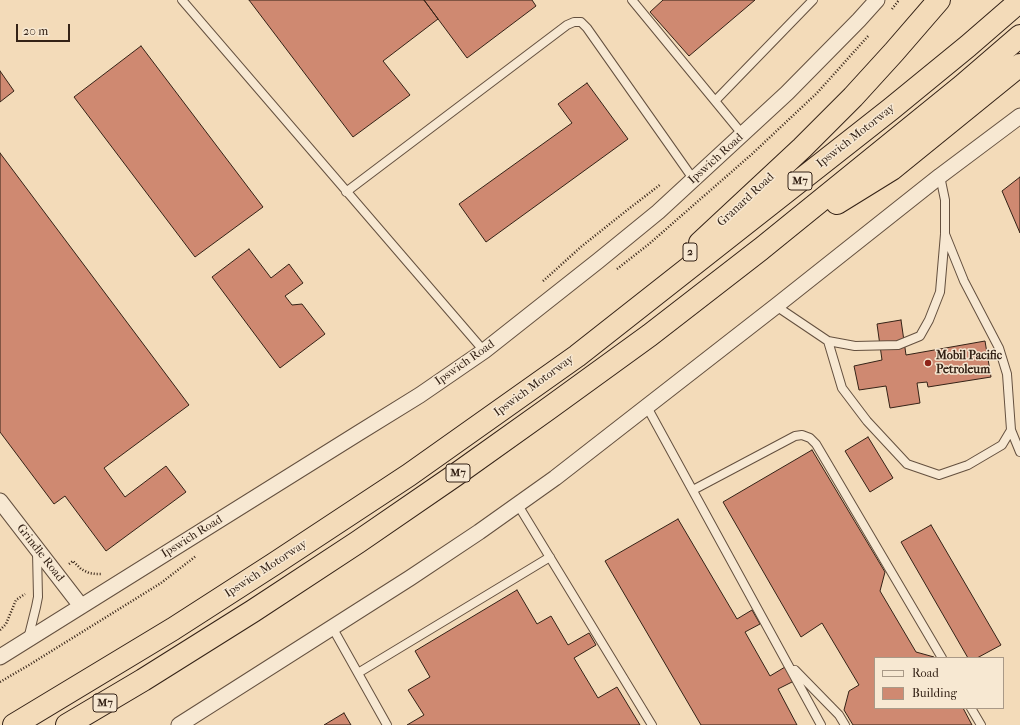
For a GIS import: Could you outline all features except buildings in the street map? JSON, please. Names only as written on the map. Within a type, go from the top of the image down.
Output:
[{"type":"highway","name":"Granard Road","points":[[577,356],[802,148],[884,63],[939,0]]},
{"type":"highway","name":"Ipswich Motorway","points":[[14,725],[174,629],[274,564],[409,475],[577,356],[892,109],[1020,1]]},
{"type":"highway","name":"M7","points":[[67,725],[143,680],[253,611],[358,542],[548,409],[650,335],[761,250],[962,86],[1020,36]]},
{"type":"highway","points":[[761,250],[892,169],[1020,65]]},
{"type":"street","name":"Ipswich Road","points":[[0,657],[420,395],[484,351],[624,241],[694,180],[804,77],[859,20],[876,0]]},
{"type":"street","points":[[179,725],[416,574],[518,505],[647,407],[940,176],[1020,116]]},
{"type":"street","name":"Grindle Road","points":[[0,501],[81,606]]},
{"type":"lane","points":[[182,0],[484,351]]},
{"type":"lane","points":[[632,0],[743,135]]},
{"type":"lane","points":[[715,101],[813,0]]},
{"type":"lane","points":[[346,192],[567,24],[574,22],[581,22],[587,28],[694,180]]},
{"type":"lane","points":[[776,306],[828,340],[855,346],[898,345],[920,336],[929,320],[940,292],[945,234],[945,200],[940,176]]},
{"type":"lane","points":[[945,234],[964,281],[999,348],[1007,374],[1011,430],[1020,452]]},
{"type":"lane","points":[[828,340],[842,388],[867,421],[907,464],[939,475],[968,465],[1002,445],[1011,430]]},
{"type":"lane","points":[[647,407],[821,725]]},
{"type":"lane","points":[[693,490],[795,436],[802,435],[810,438],[820,450],[941,657]]},
{"type":"lane","points":[[518,505],[652,725]]},
{"type":"lane","points":[[28,640],[38,597],[37,550]]},
{"type":"lane","points":[[358,673],[550,557]]},
{"type":"lane","points":[[332,627],[387,725]]},
{"type":"lane","points":[[787,663],[839,716],[845,725]]},
{"type":"lane","points":[[972,709],[981,725]]},
{"type":"path","points":[[542,282],[582,246],[684,167]]},
{"type":"path","points":[[70,563],[72,561],[89,573],[102,574]]},
{"type":"path","points":[[0,630],[6,624],[16,600],[29,592]]},
{"type":"place","name":"Mobil Pacific Petroleum","points":[[928,363]]}]
